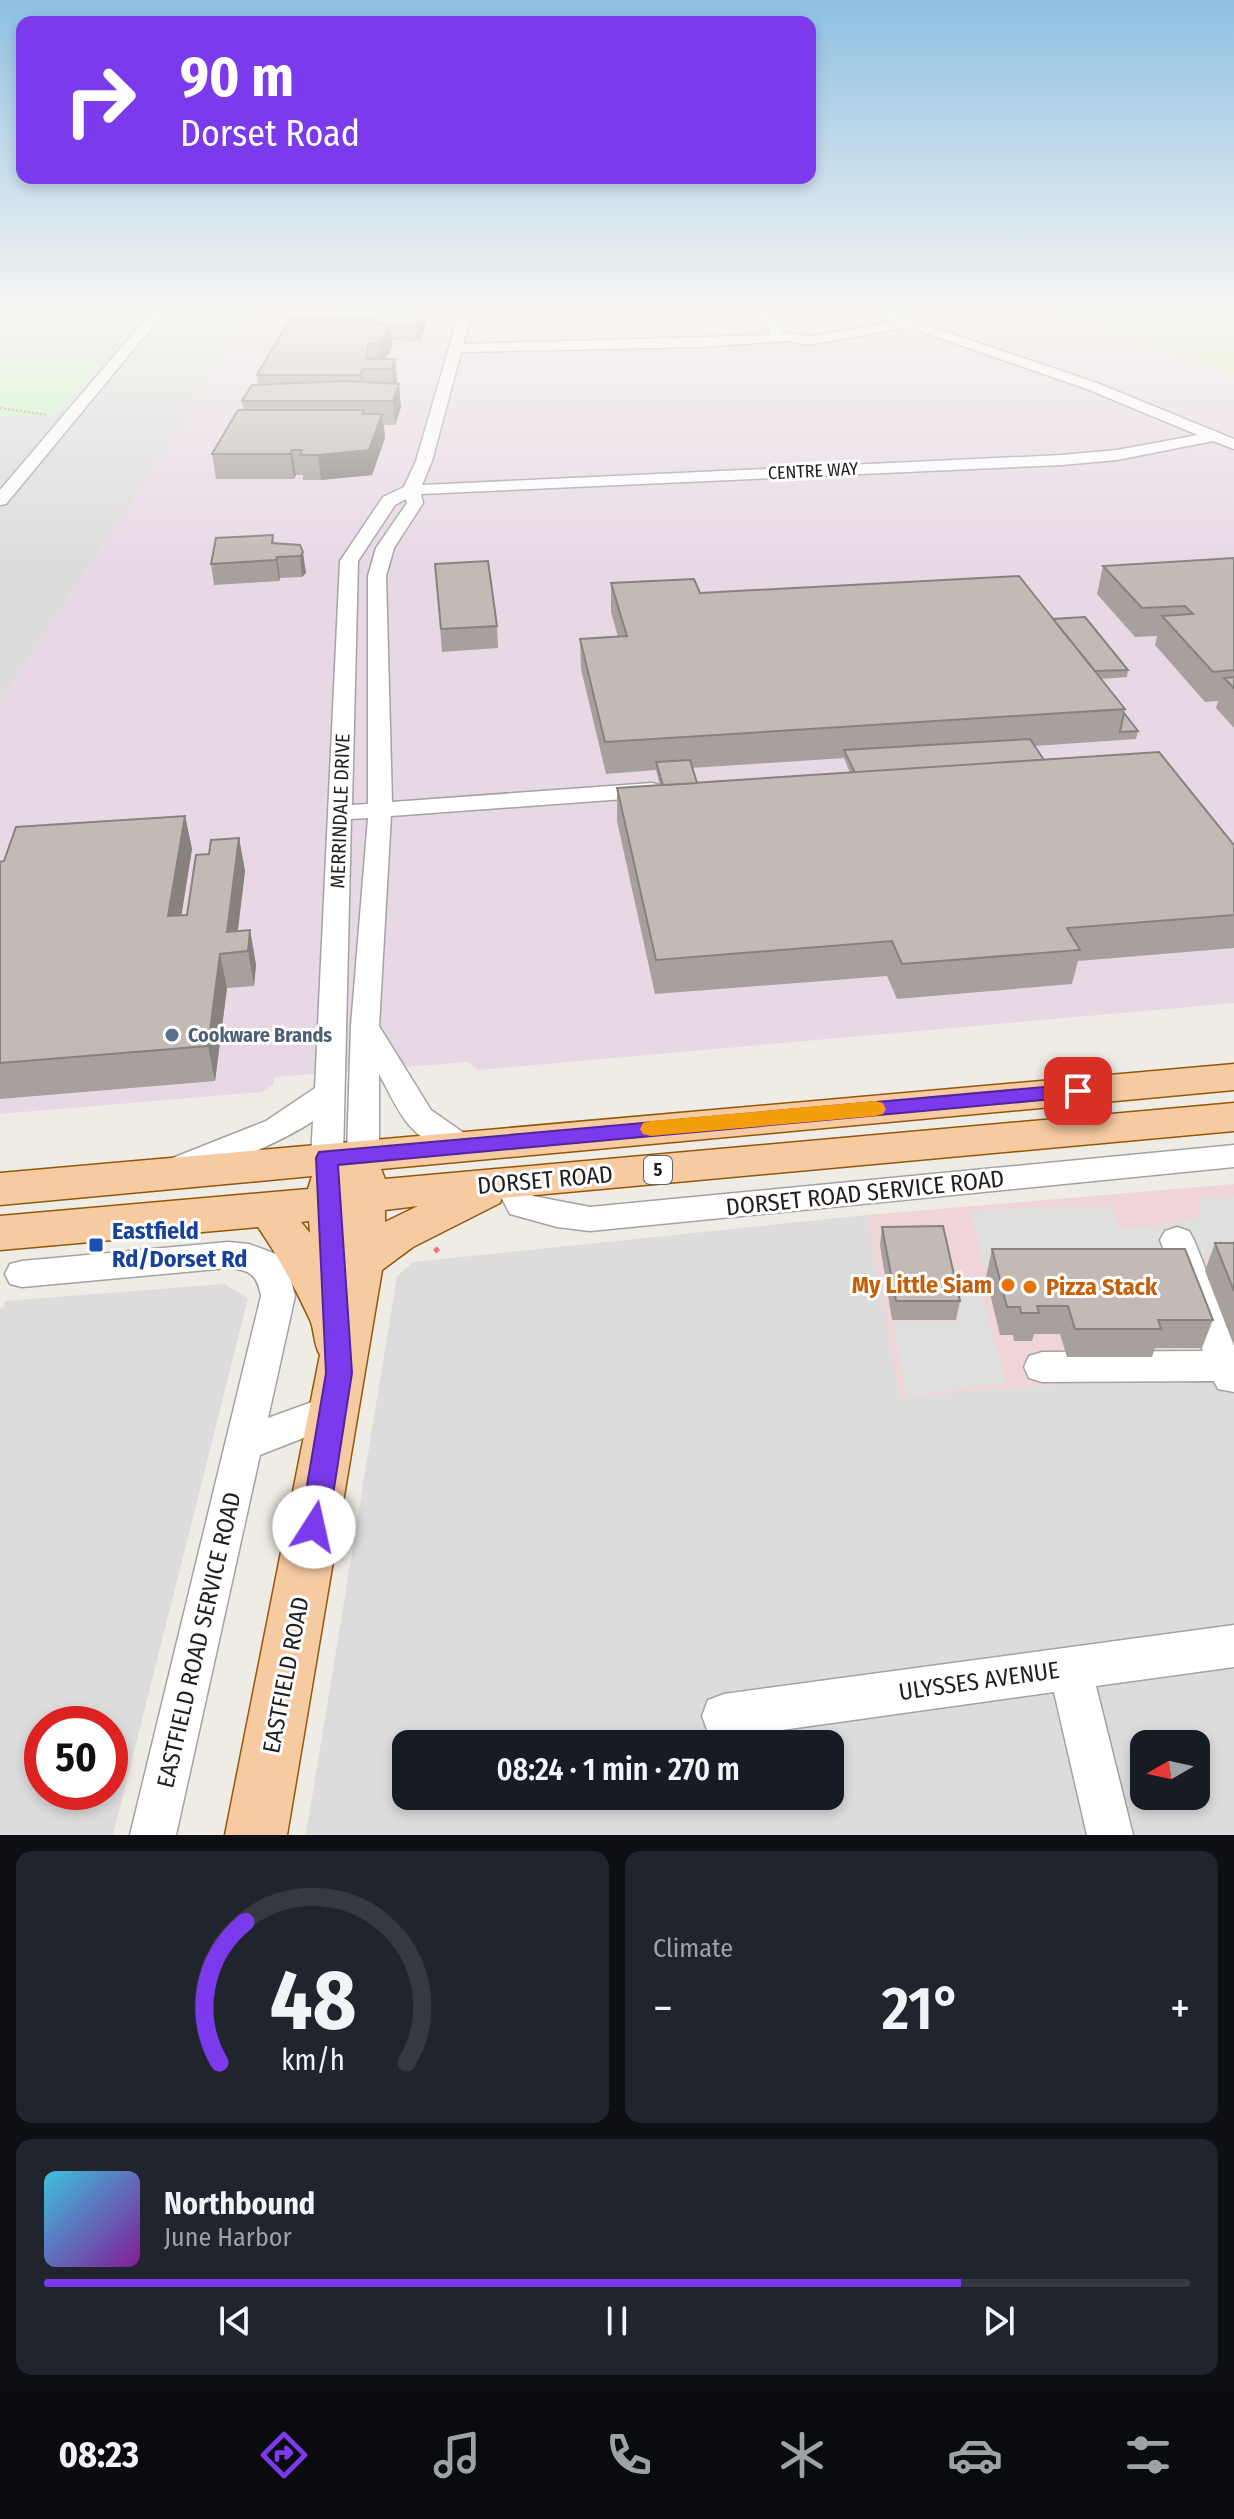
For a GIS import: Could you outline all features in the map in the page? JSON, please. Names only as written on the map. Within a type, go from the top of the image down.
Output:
[{"type":"main road","name":"DORSET ROAD","points":[[0,1233],[269,1210],[346,1178],[460,1146],[1234,1077]]},
{"type":"main road","name":"DORSET ROAD","points":[[0,1189],[162,1174],[505,1184],[1234,1117]]},
{"type":"main road","name":"EASTFIELD ROAD","points":[[256,1835],[337,1392],[357,1303],[362,1261],[346,1178]]},
{"type":"main road","name":"EASTFIELD ROAD","points":[[337,1392],[335,1324],[346,1178]]},
{"type":"main road","points":[[362,1261],[398,1235],[505,1184]]},
{"type":"main road","points":[[269,1210],[295,1246],[335,1324]]},
{"type":"street","points":[[0,500],[88,396]]},
{"type":"street","name":"MERRINDALE DRIVE","points":[[346,1178],[327,1094],[349,561],[389,501],[411,490],[424,461],[442,396]]},
{"type":"street","points":[[1116,396],[1234,444]]},
{"type":"street","name":"CENTRE WAY","points":[[411,490],[1062,460],[1117,455],[1214,436]]},
{"type":"street","name":"MERRINDALE DRIVE","points":[[346,1178],[365,1026],[380,810],[377,576],[385,548],[415,503],[411,490]]},
{"type":"street","points":[[344,694],[380,691]]},
{"type":"street","points":[[340,813],[674,789]]},
{"type":"street","points":[[365,1026],[420,1118],[460,1146]]},
{"type":"street","points":[[162,1174],[284,1125],[311,1109],[327,1094]]},
{"type":"street","name":"DORSET ROAD SERVICE ROAD","points":[[505,1184],[521,1205],[557,1215],[590,1219],[1234,1156]]},
{"type":"street","points":[[1042,1367],[1230,1373],[1177,1240]]},
{"type":"street","name":"EASTFIELD ROAD SERVICE ROAD","points":[[22,1274],[228,1255],[254,1256],[269,1266],[276,1279],[278,1296],[153,1835]]},
{"type":"street","points":[[245,1444],[337,1392]]},
{"type":"street","name":"ULYSSES AVENUE","points":[[724,1716],[1234,1646]]},
{"type":"street","points":[[1070,1669],[1110,1835]]},
{"type":"path","points":[[0,408],[58,416]]},
{"type":"shaded area","points":[[0,396],[202,396],[0,703]]},
{"type":"shaded area","points":[[202,396],[1234,396],[1234,1003],[478,1070],[468,1062],[275,1077],[273,1085],[262,1092],[0,1114],[0,703]]},
{"type":"shaded area","points":[[1234,1184],[1234,1396],[1213,1383],[1178,1378],[1069,1383],[900,1398],[867,1215]]},
{"type":"shaded area","points":[[1234,1197],[1234,1258],[1167,1258],[1171,1271],[986,1272],[972,1216],[975,1210],[1111,1206],[1119,1228],[1154,1227],[1201,1217],[1198,1198]]},
{"type":"shaded area","points":[[867,1215],[901,1398],[1069,1383],[1178,1378],[1213,1383],[1234,1396],[1234,1835],[306,1835],[397,1276],[413,1262]]},
{"type":"shaded area","points":[[977,1278],[1006,1383],[906,1396],[893,1322],[960,1322],[951,1279]]},
{"type":"shaded area","points":[[224,1284],[248,1298],[128,1775],[128,1706],[24,1706],[24,1810],[119,1810],[113,1835],[0,1835],[0,1308],[4,1307],[5,1301]]},
{"type":"green space","points":[[0,396],[73,396],[55,416],[0,416]]},
{"type":"building","points":[[245,396],[395,396],[393,401],[242,401]]},
{"type":"building","points":[[238,410],[364,410],[362,414],[382,414],[369,450],[318,455],[300,455],[302,450],[292,450],[290,454],[212,454]]},
{"type":"building","points":[[273,535],[272,543],[300,545],[303,552],[300,556],[277,557],[276,560],[211,564],[216,538]]},
{"type":"building","points":[[1234,558],[1234,670],[1213,672],[1162,616],[1193,614],[1185,606],[1142,608],[1103,566]]},
{"type":"building","points":[[488,561],[497,626],[441,629],[435,564]]},
{"type":"building","points":[[1019,576],[1125,709],[605,742],[580,639],[627,636],[611,583],[694,579],[700,593]]},
{"type":"building","points":[[1085,617],[1128,670],[1095,671],[1053,619]]},
{"type":"building","points":[[1234,677],[1234,688],[1224,678]]},
{"type":"building","points":[[1124,713],[1138,731],[1120,732]]},
{"type":"building","points":[[1030,739],[1044,760],[855,773],[844,750]]},
{"type":"building","points":[[1159,752],[1234,845],[1234,915],[1067,928],[1080,950],[902,964],[892,941],[656,960],[617,788]]},
{"type":"building","points":[[690,760],[697,783],[663,785],[656,762]]},
{"type":"building","points":[[185,816],[168,916],[187,915],[196,855],[209,854],[211,840],[239,838],[227,932],[250,930],[248,951],[220,954],[208,1046],[0,1063],[0,862],[4,861],[16,827]]},
{"type":"building","points":[[943,1226],[960,1301],[896,1301],[882,1227]]},
{"type":"building","points":[[1215,1243],[1234,1243],[1234,1291]]},
{"type":"building","points":[[992,1249],[1185,1249],[1213,1320],[1158,1320],[1161,1329],[1075,1329],[1068,1306],[1037,1306],[1039,1313],[1021,1313],[1020,1307],[1007,1307]]},
{"type":"slow traffic","points":[[651,1129],[875,1109]]},
{"type":"place","name":"Cookware Brands","points":[[172,1035]]},
{"type":"place","name":"Eastfield Rd/Dorset Rd","points":[[96,1245]]},
{"type":"place","name":"My Little Siam","points":[[1008,1285]]},
{"type":"place","name":"Pizza Stack","points":[[1030,1287]]},
{"type":"route","points":[[314,1527],[339,1373],[327,1158],[1078,1091]]}]
